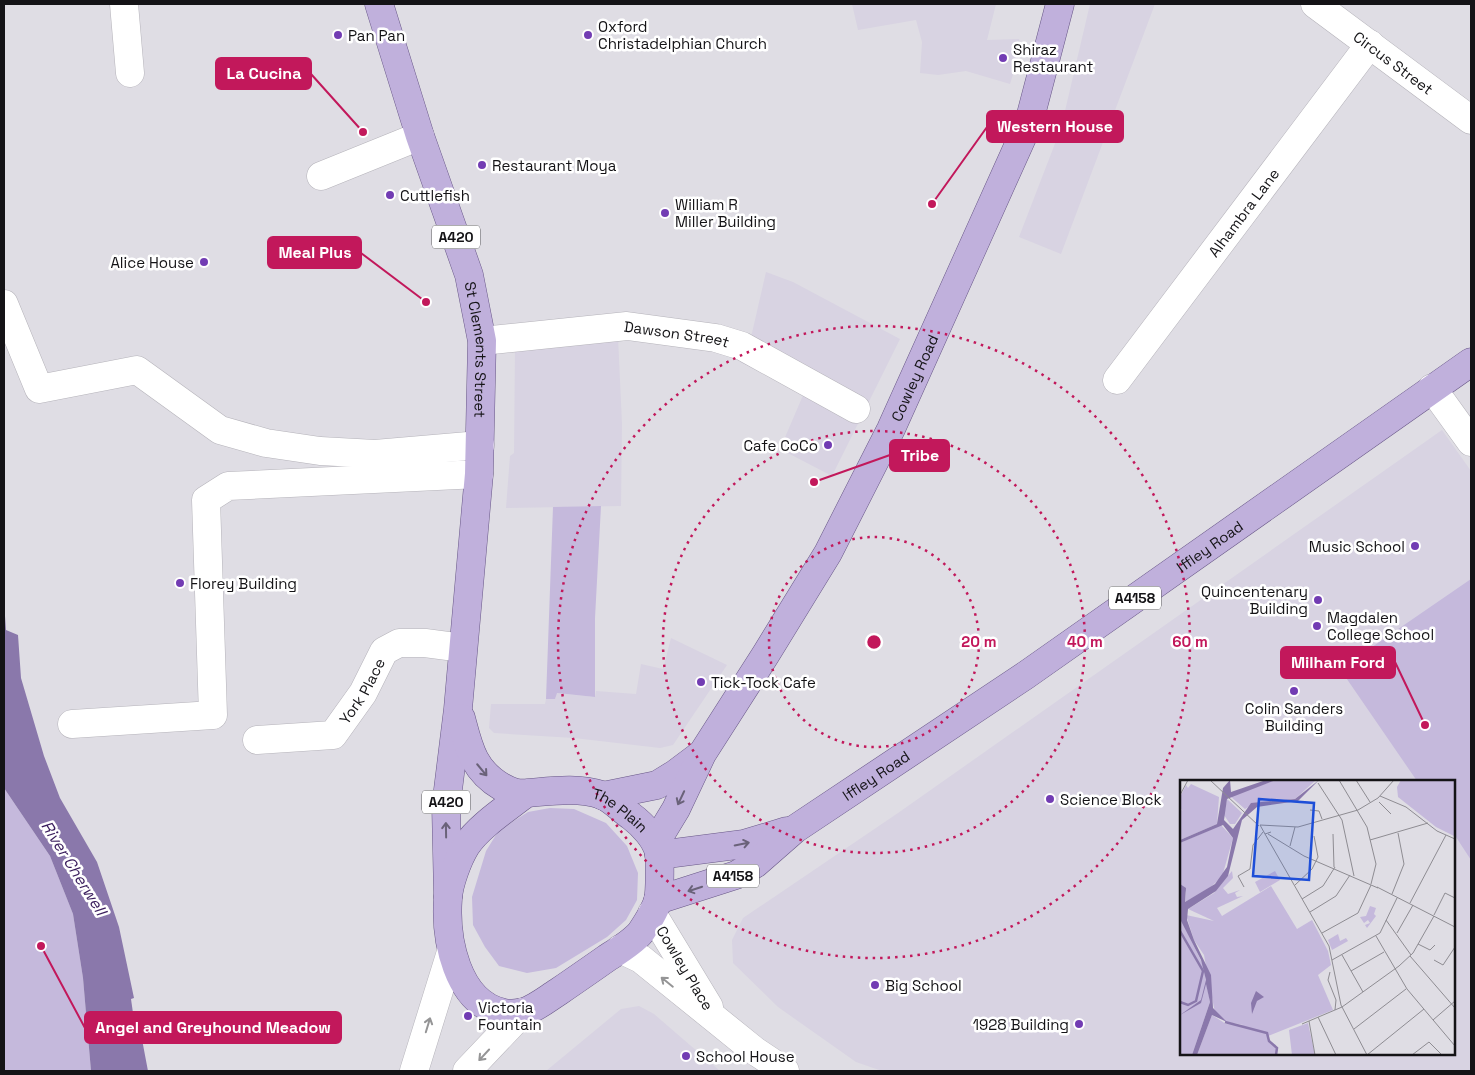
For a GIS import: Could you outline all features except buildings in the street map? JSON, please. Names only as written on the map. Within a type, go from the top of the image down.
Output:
[{"type":"main road","name":"St Clements Street","points":[[379,4],[420,136],[469,275],[482,340],[479,474],[458,709],[446,806],[448,896]]},
{"type":"main road","name":"Cowley Road","points":[[658,849],[702,754],[828,553],[891,429],[1029,122],[1060,4]]},
{"type":"main road","name":"Iffley Road","points":[[655,907],[736,876],[755,864],[795,829],[1026,675],[1471,362]]},
{"type":"main road","name":"St Clements Street","points":[[458,709],[473,759],[482,772],[492,781],[513,793],[525,794]]},
{"type":"main road","name":"Cowley Road","points":[[604,796],[657,785],[676,774],[702,754]]},
{"type":"main road","name":"The Plain","points":[[523,1012],[505,1014],[480,1001],[466,984],[451,952],[448,896],[459,860],[468,844],[493,818],[525,794],[557,790],[604,796],[637,820],[658,849]]},
{"type":"main road","name":"Iffley Road","points":[[658,849],[744,844],[795,829]]},
{"type":"main road","points":[[523,1012],[538,1005],[620,949],[640,933],[655,907],[658,849]]},
{"type":"street","points":[[124,4],[130,73]]},
{"type":"street","name":"Circus Street","points":[[1314,4],[1471,120]]},
{"type":"street","name":"Alhambra Lane","points":[[1117,380],[1370,44]]},
{"type":"street","points":[[321,176],[420,136]]},
{"type":"street","points":[[4,304],[39,389],[137,370],[220,430],[266,442],[320,451],[375,454],[480,445]]},
{"type":"street","name":"Dawson Street","points":[[482,340],[626,326],[716,338],[742,346],[856,409]]},
{"type":"street","points":[[1432,388],[1471,442]]},
{"type":"street","points":[[72,724],[213,714],[206,500],[228,486],[479,474]]},
{"type":"street","name":"York Place","points":[[257,740],[333,735],[363,693],[384,651],[399,643],[425,643],[463,648]]},
{"type":"street","name":"Cowley Place","points":[[655,907],[719,1023]]},
{"type":"street","name":"Cowley Place","points":[[620,949],[641,960],[755,1052],[785,1071]]},
{"type":"street","name":"The Plain","points":[[414,1071],[451,952]]},
{"type":"street","points":[[468,1071],[523,1012]]},
{"type":"shaded area","points":[[852,4],[996,4],[987,40],[1019,39],[1021,49],[1010,84],[966,71],[938,75],[920,73],[922,42],[916,20],[858,30]]},
{"type":"shaded area","points":[[1090,4],[1155,4],[1061,254],[1019,237],[1061,128]]},
{"type":"shaded area","points":[[766,272],[793,282],[900,339],[832,476],[780,449],[804,393],[740,362],[752,333]]},
{"type":"shaded area","points":[[618,337],[622,424],[621,506],[506,508],[510,456],[514,453],[515,348]]},
{"type":"shaded area","name":"Magdalen College School","points":[[1442,430],[1471,471],[1471,1071],[882,1071],[856,1062],[778,1007],[733,963],[732,940],[743,918],[898,813]]},
{"type":"shaded area","points":[[601,506],[595,618],[595,697],[557,693],[555,699],[546,699],[553,507]]},
{"type":"shaded area","points":[[1471,579],[1471,860],[1455,836],[1455,780],[1416,780],[1340,669]]},
{"type":"shaded area","points":[[671,638],[727,665],[673,745],[660,748],[574,738],[494,733],[489,728],[491,704],[545,704],[546,699],[555,699],[556,693],[595,697],[596,691],[636,694],[641,664],[663,669]]},
{"type":"shaded area","points":[[4,788],[50,856],[73,914],[83,978],[91,1071],[4,1071]]},
{"type":"shaded area","points":[[550,808],[574,809],[606,823],[627,846],[638,873],[637,900],[626,920],[607,937],[556,968],[527,973],[499,966],[485,947],[473,925],[472,897],[486,851],[499,830],[528,812]]},
{"type":"shaded area","points":[[639,1006],[654,1014],[720,1071],[546,1071],[621,1009]]},
{"type":"water","name":"River Cherwell","points":[[4,602],[6,630],[18,635],[21,678],[44,756],[60,798],[97,862],[119,927],[134,998],[131,999],[133,1013],[137,1013],[148,1071],[91,1071],[83,978],[73,914],[50,856],[4,788]]},
{"type":"place","name":"Pan Pan","points":[[338,35]]},
{"type":"place","name":"Oxford Christadelphian Church","points":[[588,35]]},
{"type":"place","name":"Shiraz Restaurant","points":[[1003,58]]},
{"type":"place","name":"La Cucina","points":[[363,132]]},
{"type":"place","name":"Restaurant Moya","points":[[482,165]]},
{"type":"place","name":"Cuttlefish","points":[[390,195]]},
{"type":"place","name":"Western House","points":[[932,204]]},
{"type":"place","name":"William R Miller Building","points":[[665,213]]},
{"type":"place","name":"Alice House","points":[[204,262]]},
{"type":"place","name":"Meal Plus","points":[[426,302]]},
{"type":"place","name":"Cafe CoCo","points":[[828,445]]},
{"type":"place","name":"Tribe","points":[[814,482]]},
{"type":"place","name":"Music School","points":[[1415,546]]},
{"type":"place","name":"Florey Building","points":[[180,583]]},
{"type":"place","name":"Quincentenary Building","points":[[1318,600]]},
{"type":"place","name":"Magdalen College School","points":[[1317,626]]},
{"type":"place","name":"Tick-Tock Cafe","points":[[701,682]]},
{"type":"place","name":"Colin Sanders Building","points":[[1294,691]]},
{"type":"place","name":"Milham Ford","points":[[1425,725]]},
{"type":"place","name":"Science Block","points":[[1050,799]]},
{"type":"place","name":"Angel and Greyhound Meadow","points":[[41,946]]},
{"type":"place","name":"Big School","points":[[875,985]]},
{"type":"place","name":"Victoria Fountain","points":[[468,1016]]},
{"type":"place","name":"1928 Building","points":[[1079,1024]]},
{"type":"place","name":"School House","points":[[686,1056]]}]
